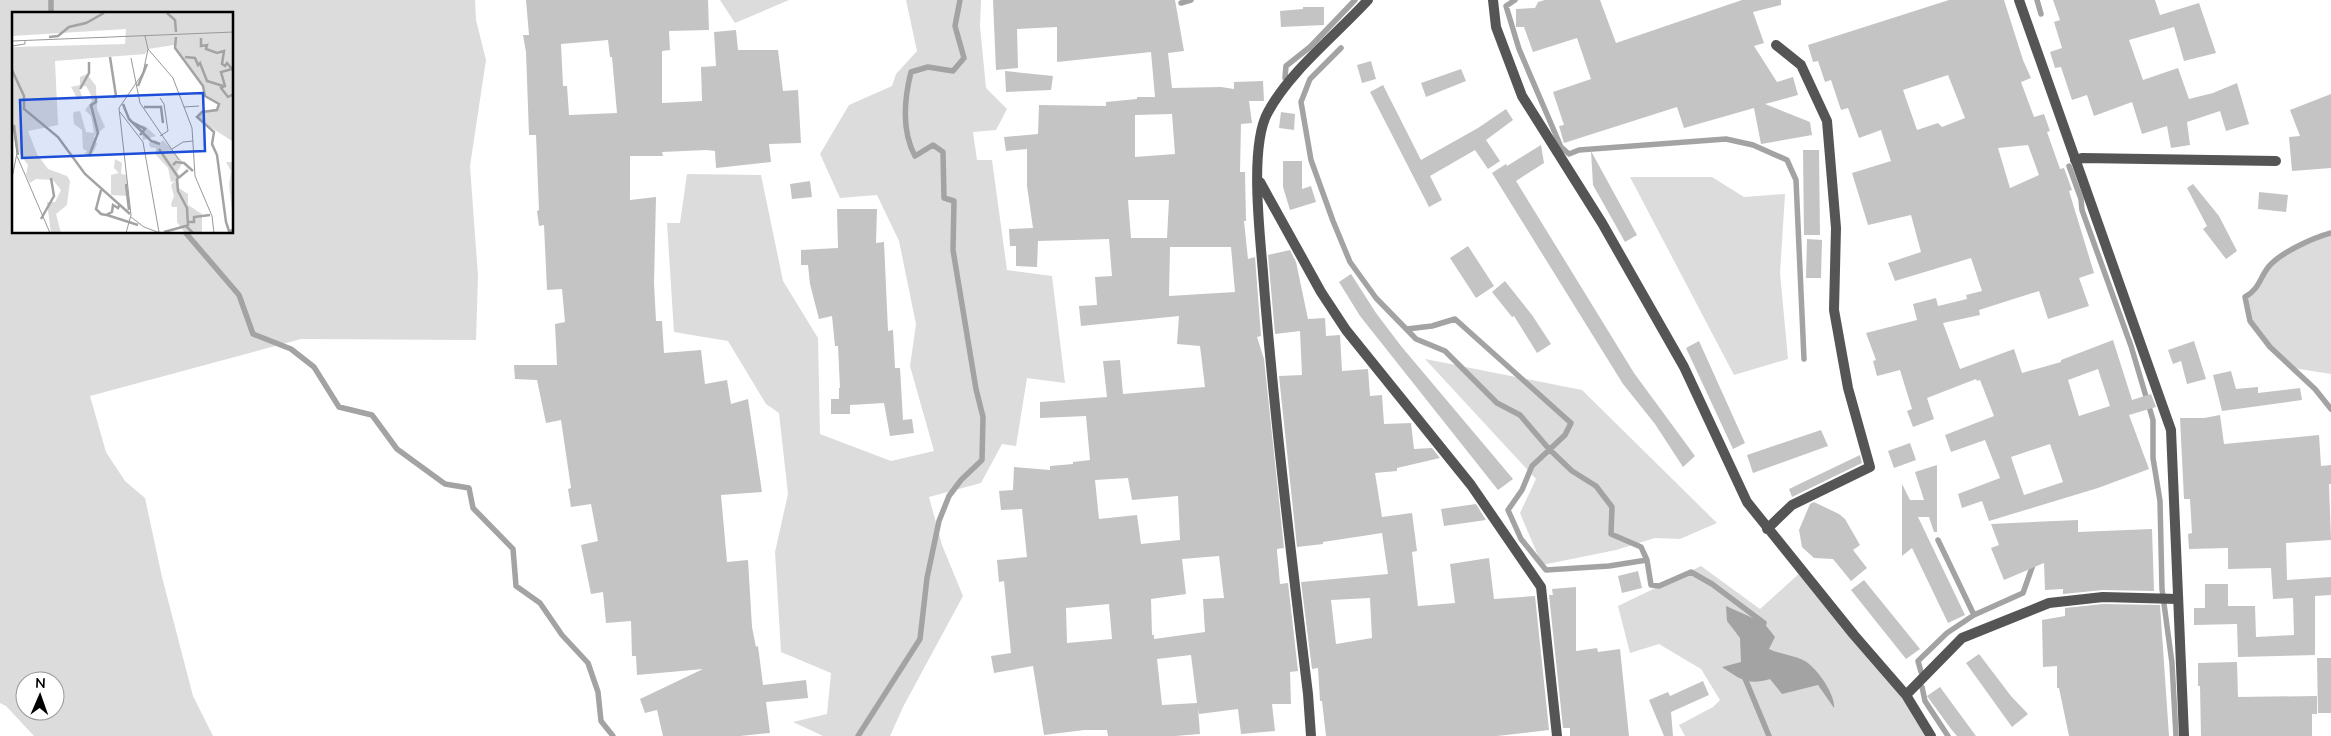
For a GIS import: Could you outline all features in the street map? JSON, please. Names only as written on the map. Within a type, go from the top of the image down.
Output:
[{"type":"street","points":[[1311,736],[1308,694],[1274,414],[1257,150],[1267,113],[1299,69],[1340,32],[1368,0]]},
{"type":"street","points":[[1493,0],[1496,27],[1522,96],[1602,223],[1684,367],[1747,502],[1906,695],[1931,736]]},
{"type":"street","points":[[2019,0],[2171,430],[2184,736]]},
{"type":"street","points":[[1768,528],[1792,505],[1870,467],[1848,388],[1834,310],[1836,228],[1827,122],[1801,66],[1776,45]]},
{"type":"street","points":[[2075,160],[2082,158],[2276,161]]},
{"type":"street","points":[[1258,179],[1320,292],[1346,330],[1471,485],[1540,587],[1557,736]]},
{"type":"street","points":[[1906,695],[1962,638],[2050,603],[2103,597],[2178,599]]},
{"type":"shaded area","points":[[0,0],[475,0],[476,20],[486,60],[470,166],[478,276],[476,340],[301,339],[90,396],[106,452],[125,481],[145,498],[162,577],[193,696],[213,736],[34,736],[20,721],[65,721],[65,671],[15,671],[15,716],[6,706],[0,703]]},
{"type":"shaded area","points":[[720,0],[789,0],[735,23]]},
{"type":"shaded area","points":[[906,0],[981,0],[980,26],[986,88],[1007,109],[996,130],[973,132],[977,160],[992,160],[1007,270],[1052,276],[1065,383],[1027,378],[1016,446],[1002,444],[981,483],[929,497],[942,545],[963,596],[903,707],[890,736],[823,736],[793,722],[827,714],[831,673],[781,652],[775,552],[788,494],[779,413],[766,404],[728,341],[674,332],[667,223],[680,223],[687,174],[761,175],[783,281],[818,338],[820,434],[891,461],[934,451],[910,366],[916,324],[899,241],[877,195],[840,198],[820,154],[849,105],[892,86],[896,74],[917,51]]},
{"type":"shaded area","points":[[1630,177],[1712,177],[1744,197],[1785,194],[1780,273],[1788,359],[1734,375]]},
{"type":"shaded area","points":[[2331,234],[2331,374],[2293,368],[2270,347],[2250,321],[2245,297],[2254,290],[2267,268],[2283,254]]},
{"type":"shaded area","points":[[1425,359],[1582,390],[1717,523],[1680,539],[1655,538],[1616,550],[1542,565],[1520,513],[1536,479]]},
{"type":"shaded area","points":[[1701,566],[1760,609],[1802,571],[1854,635],[1931,736],[1685,736],[1679,725],[1713,707],[1720,700],[1701,669],[1659,644],[1630,653],[1618,606]]},
{"type":"shaded area","points":[[1726,606],[1764,623],[1775,637],[1769,649],[1803,660],[1814,668],[1832,696],[1834,708],[1818,685],[1782,694],[1770,679],[1756,682],[1745,680],[1722,667],[1741,662],[1740,638],[1727,621]]},
{"type":"building","points":[[526,0],[708,0],[709,30],[669,31],[670,50],[662,51],[662,103],[702,101],[701,67],[716,66],[714,32],[736,30],[738,50],[778,50],[783,91],[798,90],[801,143],[769,144],[771,162],[716,168],[715,151],[706,150],[662,152],[663,156],[630,156],[630,200],[656,197],[654,283],[656,321],[662,321],[664,353],[701,350],[705,384],[727,380],[731,404],[748,399],[762,492],[721,495],[727,562],[748,560],[752,627],[756,647],[758,646],[763,685],[806,680],[808,698],[766,702],[770,733],[740,736],[663,736],[657,710],[645,713],[640,699],[703,669],[637,675],[636,656],[632,656],[631,621],[606,623],[603,592],[591,594],[581,545],[598,541],[591,504],[571,507],[568,489],[571,488],[561,420],[546,423],[537,380],[515,379],[514,365],[557,365],[555,324],[565,322],[562,289],[547,290],[544,225],[539,226],[537,211],[539,210],[536,135],[529,135],[526,52],[523,35],[529,35]],"holes":[[[608,40],[610,57],[612,57],[617,113],[569,115],[567,86],[563,86],[561,44]]]},
{"type":"building","points":[[993,0],[1175,0],[1184,51],[1168,53],[1172,88],[1221,87],[1234,89],[1234,82],[1263,81],[1264,101],[1249,101],[1252,123],[1241,124],[1240,172],[1245,172],[1246,221],[1244,221],[1248,259],[1255,257],[1261,336],[1257,337],[1264,359],[1284,548],[1277,549],[1280,584],[1288,583],[1298,671],[1290,672],[1291,704],[1272,704],[1275,731],[1241,734],[1238,709],[1199,714],[1198,707],[1200,734],[1108,736],[1107,730],[1084,730],[1044,735],[1033,666],[994,673],[991,656],[1011,653],[1004,581],[999,582],[997,560],[1027,557],[1022,509],[1001,510],[999,491],[1013,490],[1014,467],[1050,470],[1050,466],[1090,460],[1086,416],[1040,418],[1040,402],[1107,397],[1103,361],[1120,360],[1123,394],[1205,387],[1200,346],[1177,344],[1179,316],[1081,326],[1079,306],[1097,305],[1095,277],[1112,276],[1109,239],[1038,241],[1037,267],[1016,266],[1016,246],[1010,246],[1009,229],[1033,228],[1027,186],[1027,149],[1006,151],[1004,137],[1038,134],[1039,105],[1106,106],[1106,102],[1137,99],[1137,97],[1155,97],[1151,52],[1057,62],[1057,27],[1017,29],[1018,68],[996,70]],"holes":[[[1172,114],[1175,154],[1135,157],[1135,115]],[[1128,200],[1169,200],[1167,238],[1131,238]],[[1170,247],[1231,247],[1235,292],[1169,296]],[[1128,478],[1132,500],[1178,496],[1180,540],[1141,544],[1137,515],[1099,519],[1095,480]],[[1219,556],[1224,598],[1203,599],[1205,632],[1154,639],[1154,635],[1152,635],[1151,599],[1186,594],[1182,559]],[[1109,604],[1112,639],[1067,643],[1066,608]],[[1191,655],[1197,703],[1162,705],[1157,659]]]},
{"type":"building","points":[[1545,0],[1600,0],[1616,43],[1742,0],[1781,0],[1781,5],[1753,12],[1764,43],[1754,46],[1777,82],[1793,77],[1798,95],[1765,104],[1810,122],[1812,135],[1761,144],[1754,108],[1684,128],[1677,107],[1564,143],[1559,126],[1564,125],[1553,92],[1591,79],[1577,38],[1533,52],[1524,27],[1516,27],[1516,9],[1535,8],[1538,2]]},
{"type":"building","points":[[1949,0],[2004,0],[2023,60],[2031,78],[2021,82],[2034,117],[2044,114],[2050,131],[2047,132],[2060,169],[2064,168],[2072,190],[2069,191],[2094,273],[2079,278],[2089,306],[2048,319],[2039,291],[1979,310],[1980,315],[1943,323],[1960,369],[2014,349],[2022,373],[2061,362],[2061,360],[2113,340],[2132,400],[2151,394],[2156,407],[2129,415],[2149,469],[2098,488],[1989,521],[1982,501],[1962,508],[1958,494],[2000,478],[1985,440],[1951,452],[1945,435],[1994,416],[1980,380],[1977,381],[1976,379],[1927,398],[1934,419],[1913,427],[1907,411],[1912,409],[1900,370],[1877,376],[1873,361],[1876,360],[1866,333],[1917,320],[1913,304],[1936,298],[1938,306],[1967,299],[1966,295],[1982,291],[1971,258],[1895,281],[1888,263],[1921,252],[1911,215],[1868,225],[1852,173],[1891,161],[1881,130],[1859,138],[1848,108],[1841,110],[1831,80],[1825,82],[1818,61],[1813,62],[1808,45]],"holes":[[[1948,75],[1965,118],[1942,127],[1938,123],[1917,130],[1903,90]],[[2028,145],[2039,175],[2010,188],[1998,148]],[[2098,369],[2110,406],[2079,416],[2068,380]],[[2050,444],[2063,482],[2024,495],[2011,457]]]},
{"type":"building","points":[[2053,0],[2155,0],[2160,15],[2199,3],[2216,53],[2184,61],[2174,27],[2129,40],[2143,80],[2178,68],[2189,99],[2213,93],[2237,83],[2249,124],[2226,131],[2220,111],[2187,122],[2190,145],[2171,148],[2167,126],[2142,134],[2132,102],[2094,116],[2087,95],[2072,100],[2061,67],[2055,68],[2050,52],[2062,48],[2054,22],[2060,20]]},
{"type":"building","points":[[1303,7],[1324,7],[1324,25],[1281,27],[1280,11],[1303,9]]},
{"type":"building","points":[[1371,61],[1376,79],[1362,83],[1357,65]]},
{"type":"building","points":[[1461,69],[1466,81],[1426,97],[1421,83]]},
{"type":"building","points":[[1005,71],[1053,76],[1051,90],[1006,92]]},
{"type":"building","points":[[1383,85],[1421,160],[1478,128],[1506,109],[1513,120],[1486,140],[1500,161],[1488,169],[1475,150],[1430,176],[1442,200],[1429,207],[1370,92]]},
{"type":"building","points":[[2331,94],[2331,168],[2292,171],[2289,137],[2300,136],[2290,110]]},
{"type":"building","points":[[1281,112],[1295,114],[1294,130],[1279,128]]},
{"type":"building","points":[[1541,145],[1544,163],[1516,181],[1634,373],[1695,456],[1683,467],[1655,424],[1623,384],[1492,173]]},
{"type":"building","points":[[1803,150],[1819,150],[1820,235],[1804,235]]},
{"type":"building","points":[[1591,151],[1637,235],[1625,242],[1593,185]]},
{"type":"building","points":[[1283,161],[1302,161],[1302,189],[1311,186],[1316,202],[1290,210],[1283,187]]},
{"type":"building","points":[[810,181],[812,197],[792,199],[790,184]]},
{"type":"building","points":[[2193,184],[2219,216],[2237,251],[2226,259],[2203,229],[2207,226],[2187,188]]},
{"type":"building","points":[[2259,192],[2288,195],[2286,212],[2258,209]]},
{"type":"building","points":[[837,209],[877,209],[876,243],[884,242],[888,331],[893,330],[895,368],[900,368],[903,420],[912,419],[914,433],[890,436],[884,403],[850,405],[850,414],[831,414],[831,399],[839,399],[838,346],[835,346],[832,316],[819,319],[810,284],[808,265],[801,265],[801,250],[838,248]]},
{"type":"building","points":[[1807,239],[1822,240],[1821,278],[1806,278]]},
{"type":"building","points":[[1468,246],[1494,286],[1476,298],[1450,258]]},
{"type":"building","points":[[1290,250],[1296,262],[1308,319],[1325,318],[1326,336],[1340,335],[1342,371],[1368,369],[1370,396],[1382,395],[1384,424],[1411,423],[1414,449],[1432,448],[1440,458],[1397,468],[1397,471],[1375,473],[1382,517],[1412,513],[1417,551],[1412,552],[1418,606],[1455,603],[1450,564],[1489,558],[1494,599],[1535,596],[1549,730],[1497,736],[1326,736],[1322,701],[1320,701],[1318,668],[1312,669],[1301,582],[1388,574],[1382,533],[1297,547],[1279,376],[1302,375],[1300,331],[1275,334],[1268,255]],"holes":[[[1370,598],[1372,638],[1336,644],[1331,600]]]},
{"type":"building","points":[[1351,274],[1376,313],[1401,346],[1513,479],[1498,490],[1360,316],[1339,282]]},
{"type":"building","points":[[1505,281],[1532,315],[1551,344],[1537,353],[1514,316],[1512,317],[1492,292]]},
{"type":"building","points":[[1699,341],[1745,443],[1733,449],[1686,348]]},
{"type":"building","points":[[2194,341],[2206,379],[2187,384],[2181,361],[2173,364],[2168,350]]},
{"type":"building","points":[[2231,371],[2236,389],[2258,387],[2258,393],[2300,388],[2302,400],[2222,411],[2213,375]]},
{"type":"building","points":[[2220,415],[2224,444],[2319,435],[2321,466],[2331,465],[2331,484],[2329,484],[2331,540],[2286,543],[2287,580],[2331,577],[2331,595],[2315,596],[2315,655],[2238,657],[2237,624],[2194,625],[2194,608],[2205,608],[2205,584],[2228,584],[2228,606],[2255,606],[2256,637],[2294,635],[2293,598],[2273,599],[2271,568],[2228,569],[2228,548],[2189,549],[2188,534],[2192,533],[2190,499],[2184,499],[2180,418],[2204,418]]},
{"type":"building","points":[[1821,430],[1828,446],[1753,473],[1747,455]]},
{"type":"building","points":[[1910,443],[1916,460],[1894,468],[1888,451]]},
{"type":"building","points":[[1860,455],[1862,463],[1792,497],[1789,489]]},
{"type":"building","points":[[1937,465],[1937,532],[1934,532],[1929,517],[1918,517],[1965,615],[1948,623],[1912,548],[1902,556],[1902,484],[1910,500],[1924,500],[1915,472]]},
{"type":"building","points":[[1814,502],[1845,519],[1860,545],[1853,550],[1867,568],[1851,581],[1833,559],[1814,558],[1802,547],[1799,530],[1810,504]]},
{"type":"building","points":[[1476,504],[1486,520],[1444,526],[1441,509]]},
{"type":"building","points":[[2078,520],[2078,532],[2152,529],[2154,591],[2103,590],[2063,594],[2063,589],[2045,590],[2044,563],[2004,580],[1991,548],[1999,545],[1991,524]]},
{"type":"building","points":[[1638,571],[1642,588],[1622,593],[1618,576]]},
{"type":"building","points":[[1864,580],[1920,649],[1906,659],[1851,590]]},
{"type":"building","points":[[1576,587],[1576,651],[1597,648],[1598,652],[1620,649],[1629,736],[1570,736],[1570,728],[1563,728],[1549,595],[1553,595],[1552,589]]},
{"type":"building","points":[[2103,604],[2160,605],[2169,736],[2069,736],[2059,688],[2057,688],[2057,666],[2043,667],[2042,620],[2065,616],[2065,608]]},
{"type":"building","points":[[1979,654],[2011,696],[2028,714],[2012,727],[1966,663]]},
{"type":"building","points":[[2317,658],[2331,658],[2331,713],[2318,713]]},
{"type":"building","points":[[2237,662],[2238,697],[2317,696],[2317,714],[2312,714],[2312,736],[2201,736],[2198,663]]},
{"type":"building","points":[[1703,681],[1709,695],[1671,712],[1673,736],[1664,736],[1649,700],[1668,692],[1670,696]]},
{"type":"building","points":[[1940,687],[1976,736],[1957,736],[1951,729],[1927,696]]},
{"type":"waterway","points":[[51,0],[51,12]]},
{"type":"waterway","points":[[858,736],[920,639],[927,578],[939,521],[949,496],[961,480],[982,460],[983,417],[976,389],[953,250],[954,201],[944,198],[943,152],[933,145],[915,156],[907,136],[905,115],[905,104],[911,72],[928,67],[953,71],[964,58],[955,26],[960,0]]},
{"type":"waterway","points":[[1181,3],[1191,0]]},
{"type":"waterway","points":[[1285,78],[1286,66],[1310,47],[1355,0]]},
{"type":"waterway","points":[[1515,0],[1506,6],[1519,49],[1561,147],[1569,154],[1579,150],[1726,139],[1753,145],[1787,160],[1796,180],[1804,359]]},
{"type":"waterway","points":[[2037,0],[2041,14]]},
{"type":"waterway","points":[[1341,48],[1310,79],[1301,102],[1311,160],[1333,221],[1350,262],[1376,298],[1416,339],[1445,351],[1497,403],[1520,415],[1549,449],[1572,471],[1596,486],[1612,507],[1611,534],[1641,547],[1647,560],[1651,585],[1659,586],[1691,572],[1712,584],[1764,623]]},
{"type":"waterway","points":[[2069,166],[2081,199],[2082,210],[2131,346],[2153,420],[2153,458],[2160,501],[2162,589],[2172,663],[2176,736]]},
{"type":"waterway","points":[[2331,233],[2283,254],[2267,268],[2254,290],[2245,297],[2250,321],[2270,347],[2315,389],[2331,409]]},
{"type":"waterway","points":[[187,234],[239,295],[253,334],[291,349],[314,367],[339,407],[372,415],[397,449],[445,484],[469,488],[473,508],[513,549],[516,586],[540,603],[562,635],[588,663],[598,692],[601,721],[613,736]]},
{"type":"waterway","points":[[1407,329],[1432,326],[1455,319],[1571,423],[1565,435],[1532,466],[1522,490],[1508,510],[1521,539],[1546,570],[1609,566],[1647,560]]},
{"type":"waterway","points":[[1938,540],[1974,615],[2023,593],[2034,562]]},
{"type":"waterway","points":[[1921,672],[1918,661],[1947,633],[1974,615]]},
{"type":"waterway","points":[[1744,676],[1769,736]]},
{"type":"waterway","points":[[1922,687],[1925,701],[1948,736]]}]
